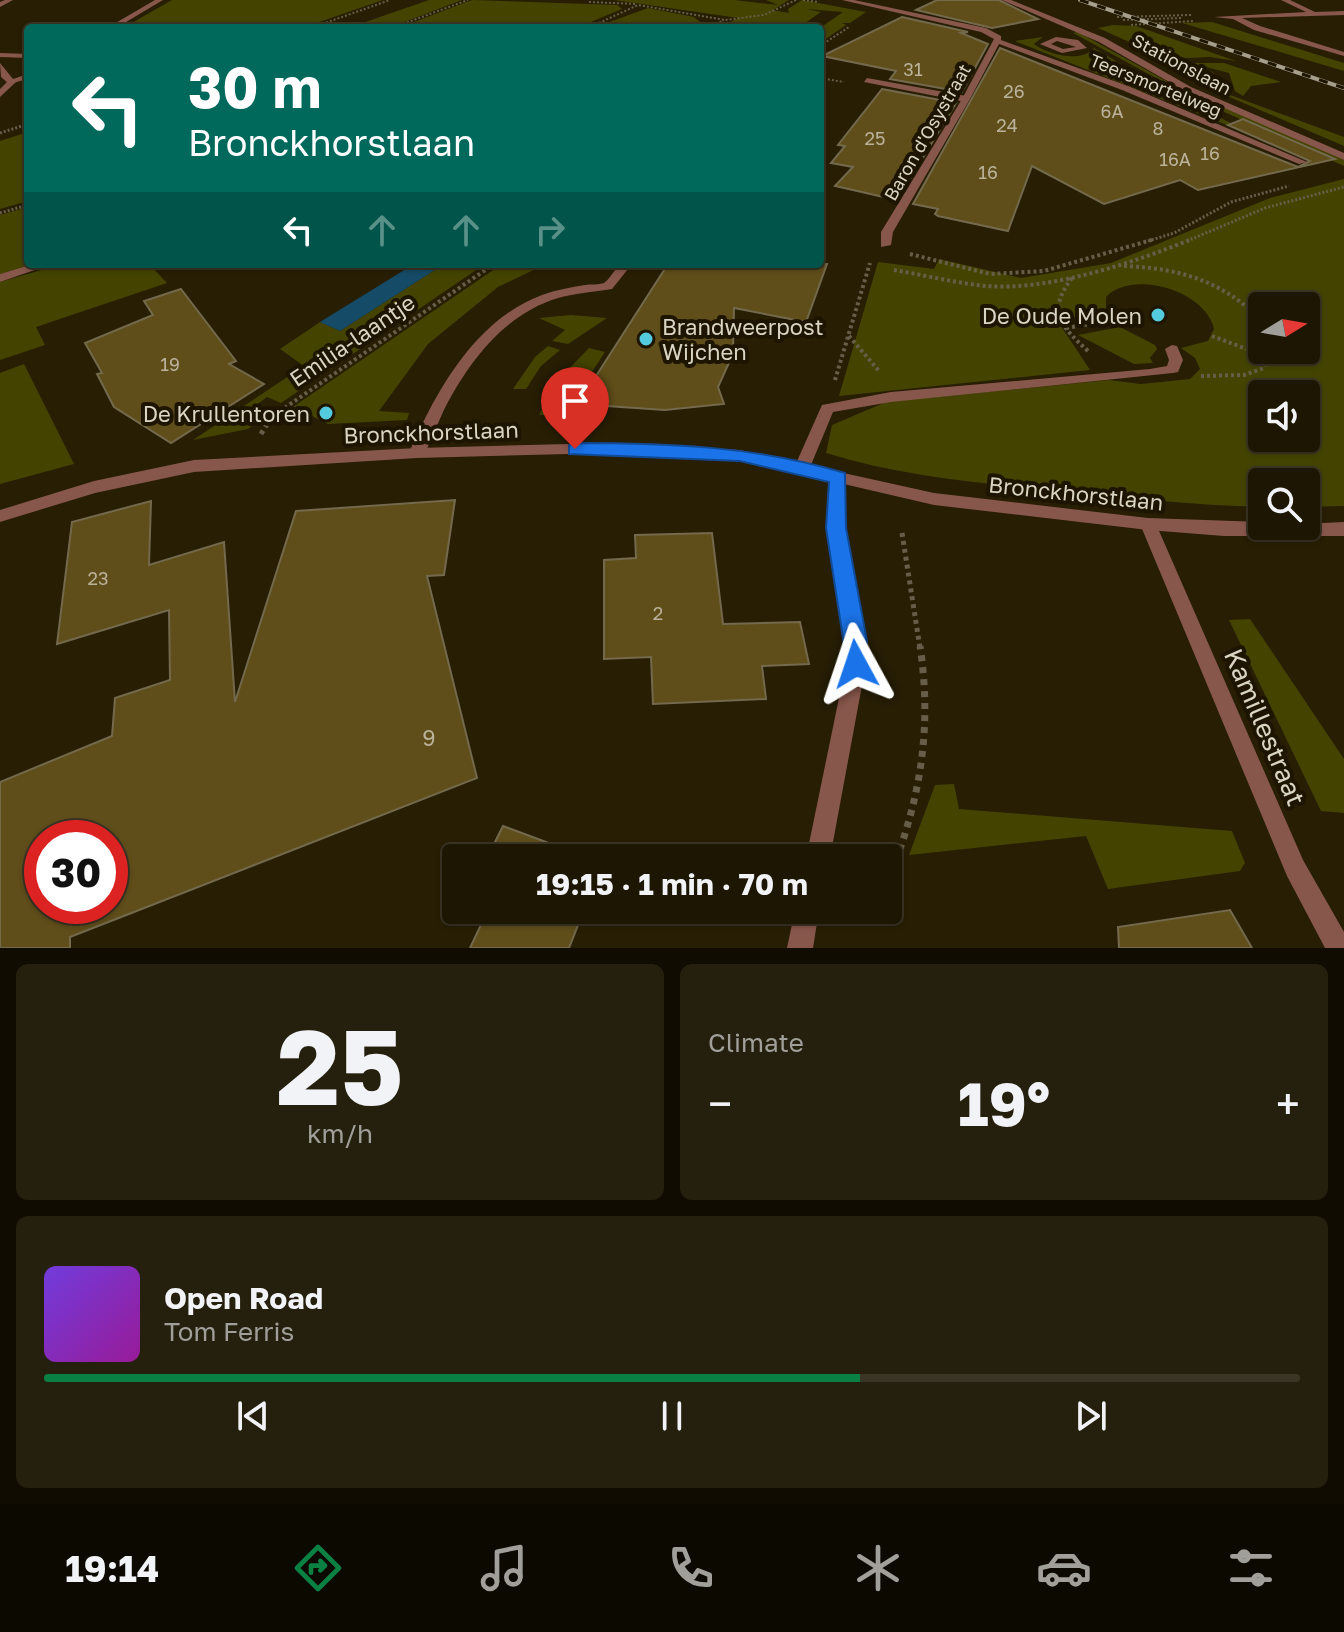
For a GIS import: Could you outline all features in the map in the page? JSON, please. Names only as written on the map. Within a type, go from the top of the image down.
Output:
[{"type":"street","points":[[0,5],[10,0]]},
{"type":"street","points":[[118,24],[160,0]]},
{"type":"street","name":"Teersmortelweg","points":[[845,0],[997,38],[1302,162]]},
{"type":"street","name":"Stationslaan","points":[[1006,0],[1066,17],[1126,42],[1198,86],[1340,148]]},
{"type":"street","name":"Stationslaan","points":[[1006,0],[1102,40],[1176,83],[1344,157]]},
{"type":"street","points":[[1284,0],[1317,14]]},
{"type":"street","points":[[1218,17],[1344,13]]},
{"type":"street","points":[[1234,17],[1344,54]]},
{"type":"street","name":"Baron d'Osystraat","points":[[885,245],[887,232],[966,99],[997,38]]},
{"type":"street","points":[[0,55],[24,56]]},
{"type":"street","points":[[0,65],[5,77],[12,82]]},
{"type":"street","points":[[0,94],[12,82],[24,78]]},
{"type":"street","points":[[867,80],[966,99]]},
{"type":"street","points":[[1325,149],[1340,148]]},
{"type":"street","points":[[0,278],[33,268]]},
{"type":"street","points":[[417,453],[433,414],[450,386],[496,331],[536,302],[564,293],[608,286],[623,268]]},
{"type":"street","points":[[802,468],[827,408],[887,397],[1173,369],[1176,360],[1172,349]]},
{"type":"street","name":"Bronckhorstlaan","points":[[0,516],[138,477],[251,461],[417,453],[678,449],[740,455],[934,499],[1148,524],[1224,529],[1344,529]]},
{"type":"street","points":[[820,844],[856,664],[856,641],[836,528],[838,477]]},
{"type":"street","name":"Kamillestraat","points":[[1148,524],[1295,868],[1339,948]]},
{"type":"street","points":[[800,948],[804,924]]},
{"type":"path","points":[[323,24],[390,0]]},
{"type":"path","points":[[403,24],[468,0]]},
{"type":"path","points":[[717,24],[779,10],[796,0]]},
{"type":"path","points":[[589,2],[638,5],[725,20]]},
{"type":"path","points":[[597,24],[638,5]]},
{"type":"path","points":[[779,10],[789,12]]},
{"type":"path","points":[[1122,20],[1218,17]]},
{"type":"path","points":[[1120,26],[1243,21]]},
{"type":"path","points":[[0,133],[24,125]]},
{"type":"path","points":[[827,408],[871,260],[885,245],[945,266],[990,274],[1044,271],[1095,259],[1174,233],[1231,202],[1296,184]]},
{"type":"path","points":[[871,260],[895,271],[987,286],[1039,285],[1162,251],[1265,208],[1344,187]]},
{"type":"path","points":[[0,213],[24,206]]},
{"type":"path","points":[[1095,259],[1108,268]]},
{"type":"path","points":[[1117,265],[1176,271],[1214,284],[1239,298],[1248,307]]},
{"type":"path","name":"Emilia-laantje","points":[[251,461],[264,426],[274,414],[488,268]]},
{"type":"path","points":[[1073,277],[1057,298],[1056,307],[1065,328],[1113,320]]},
{"type":"path","points":[[848,335],[883,375],[887,397]]},
{"type":"path","points":[[1212,336],[1248,350]]},
{"type":"path","points":[[1173,369],[1207,377],[1244,375],[1264,368],[1265,364]]},
{"type":"path","points":[[902,533],[927,683],[929,726],[923,779],[902,844]]},
{"type":"shaded area","points":[[172,0],[383,0],[314,24],[130,24]]},
{"type":"shaded area","points":[[429,0],[462,0],[399,24],[360,24]]},
{"type":"shaded area","points":[[472,0],[617,5],[622,9],[586,24],[409,24]]},
{"type":"shaded area","points":[[614,0],[734,0],[778,5],[766,0],[789,0],[773,10],[789,13],[788,9],[802,0],[866,12],[850,23],[842,23],[846,25],[824,40],[824,25],[843,12],[806,9],[821,12],[804,24],[727,24],[738,18]]},
{"type":"shaded area","points":[[648,8],[694,17],[703,24],[604,24]]},
{"type":"shaded area","points":[[1212,22],[1344,63],[1344,71],[1182,23]]},
{"type":"shaded area","points":[[1136,26],[1236,61],[1210,57],[1167,59],[1098,28]]},
{"type":"shaded area","points":[[1078,32],[1168,82],[1344,160],[1344,166],[1191,97],[1073,33]]},
{"type":"shaded area","points":[[1043,37],[1034,44],[1056,54],[1082,55],[1094,48],[1171,94],[1270,142],[1015,41]]},
{"type":"shaded area","points":[[1191,63],[1224,63],[1281,82],[1251,86],[1243,96],[1235,91],[1229,73]]},
{"type":"shaded area","points":[[1195,68],[1213,72],[1214,89],[1344,137],[1344,146],[1211,89],[1183,72]]},
{"type":"shaded area","points":[[24,133],[24,202],[0,209],[0,141]]},
{"type":"shaded area","points":[[1344,179],[1344,506],[1320,507],[1320,468],[1248,468],[1248,506],[942,478],[884,468],[826,453],[832,425],[886,402],[1109,380],[1141,384],[1190,379],[1200,369],[1195,358],[1181,348],[1208,341],[1214,329],[1208,316],[1198,304],[1167,288],[1133,285],[1118,289],[1106,297],[1106,313],[1057,320],[1090,370],[839,396],[878,262],[934,269],[939,259],[1021,278],[1111,263],[1270,198]]},
{"type":"shaded area","points":[[24,208],[24,267],[0,274],[0,215]]},
{"type":"shaded area","points":[[48,268],[153,268],[167,283],[36,327],[45,345],[0,360],[0,282]]},
{"type":"shaded area","points":[[438,268],[479,268],[281,403],[267,397],[243,415],[258,421],[248,429],[193,440],[304,366],[280,349],[320,322],[340,331]]},
{"type":"shaded area","points":[[496,268],[538,268],[498,287],[428,344],[379,411],[409,413],[407,420],[328,424],[304,412],[284,413]]},
{"type":"shaded area","points":[[571,315],[607,318],[568,344],[552,341],[565,330],[539,318]]},
{"type":"shaded area","points":[[1120,327],[1155,345],[1157,349],[1150,358],[1153,363],[1134,364],[1078,335]]},
{"type":"shaded area","points":[[548,346],[560,350],[541,366],[526,389],[513,389],[535,357]]},
{"type":"shaded area","points":[[589,348],[605,352],[564,415],[539,415],[555,383]]},
{"type":"shaded area","points":[[24,364],[74,464],[0,484],[0,373]]},
{"type":"shaded area","points":[[1250,619],[1344,759],[1344,813],[1321,811],[1229,620]]},
{"type":"shaded area","points":[[954,784],[959,809],[1232,831],[1245,863],[1240,871],[1108,889],[1086,836],[909,855],[935,785]]},
{"type":"water","points":[[408,268],[438,268],[340,331],[320,322]]},
{"type":"building","points":[[937,0],[999,0],[1038,19],[992,28],[916,10]]},
{"type":"building","points":[[902,17],[968,32],[961,33],[988,44],[962,92],[890,79],[896,71],[824,55]]},
{"type":"building","points":[[1000,48],[1298,167],[1310,161],[1228,125],[1243,119],[1335,159],[1198,190],[1180,180],[1104,204],[1032,166],[1008,231],[938,216],[935,214],[938,209],[913,204]]},
{"type":"building","points":[[882,89],[956,103],[897,200],[835,186],[853,167],[831,163],[845,146],[838,145]]},
{"type":"building","points":[[827,264],[806,322],[734,308],[733,354],[718,387],[724,404],[665,410],[578,404],[665,268],[824,268]]},
{"type":"building","points":[[181,289],[236,361],[229,364],[264,384],[171,443],[114,407],[97,374],[102,373],[85,343],[153,315],[144,301]]},
{"type":"building","points":[[455,500],[444,575],[427,576],[477,778],[128,914],[128,820],[24,820],[24,924],[103,924],[70,937],[70,948],[0,948],[0,782],[112,736],[115,698],[170,680],[169,610],[57,644],[72,522],[151,501],[149,565],[224,542],[235,702],[296,511]]},
{"type":"building","points":[[712,533],[723,624],[800,622],[809,664],[762,666],[766,699],[653,704],[651,657],[604,659],[604,560],[636,558],[635,535]]},
{"type":"building","points":[[503,826],[551,844],[494,844]]},
{"type":"building","points":[[1230,910],[1252,948],[1119,948],[1118,927]]},
{"type":"building","points":[[481,924],[578,924],[569,948],[470,948]]},
{"type":"railway","points":[[1080,0],[1344,88]]},
{"type":"place","name":"De Oude Molen","points":[[1158,315]]},
{"type":"place","name":"Brandweerpost Wijchen","points":[[646,339]]},
{"type":"place","name":"De Krullentoren","points":[[326,413]]},
{"type":"route","points":[[575,449],[678,449],[740,455],[838,477],[836,528],[841,571],[856,641],[856,664]]}]
